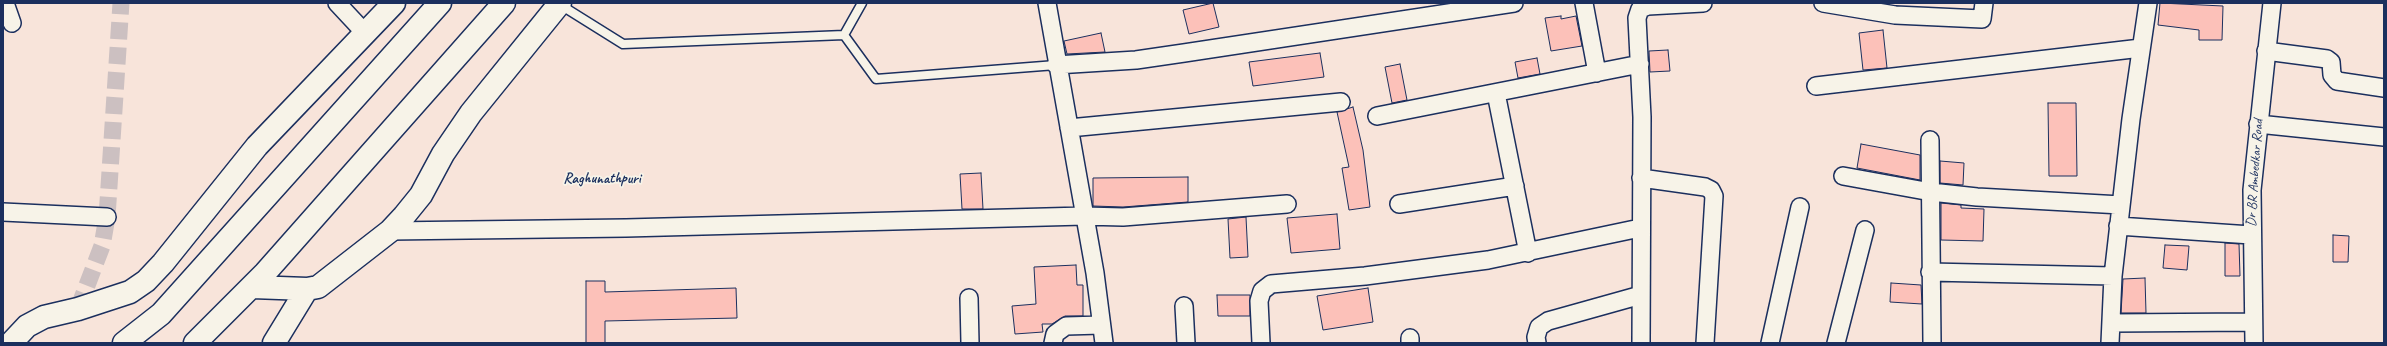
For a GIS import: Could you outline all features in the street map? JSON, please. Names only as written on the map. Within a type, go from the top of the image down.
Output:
[{"type":"street","points":[[5,3],[12,23]]},
{"type":"street","points":[[337,3],[365,33]]},
{"type":"street","points":[[11,343],[27,326],[44,317],[78,309],[130,292],[146,281],[164,263],[257,146],[394,3]]},
{"type":"street","points":[[124,343],[161,314],[440,3]]},
{"type":"street","points":[[195,343],[252,287],[504,3]]},
{"type":"street","points":[[252,287],[307,290],[318,286],[390,231],[421,195],[444,154],[471,113],[559,3]]},
{"type":"street","points":[[1047,3],[1056,65],[1095,273],[1104,343]]},
{"type":"street","points":[[1056,65],[1136,60],[1514,3]]},
{"type":"street","points":[[1584,3],[1597,73]]},
{"type":"street","points":[[1641,343],[1640,64],[1637,18],[1640,10],[1648,6],[1703,3]]},
{"type":"street","points":[[1823,3],[1894,15],[1982,19],[1984,3]]},
{"type":"street","points":[[2110,343],[2112,276],[2148,3]]},
{"type":"street","name":"Dr BR Ambedkar Road","points":[[2254,343],[2251,235],[2252,190],[2272,3]]},
{"type":"street","points":[[1816,86],[2141,48]]},
{"type":"street","points":[[2266,51],[2327,59],[2331,62],[2332,75],[2337,81],[2384,88]]},
{"type":"street","points":[[1377,116],[1640,64]]},
{"type":"street","points":[[1496,93],[1528,253]]},
{"type":"street","points":[[1069,128],[1341,102]]},
{"type":"street","points":[[2258,124],[2384,137]]},
{"type":"street","points":[[1930,140],[1930,272],[1932,343]]},
{"type":"street","points":[[1843,176],[1931,192],[1977,197],[2121,205]]},
{"type":"street","points":[[1641,178],[1705,187],[1711,190],[1714,196],[1705,343]]},
{"type":"street","points":[[1399,204],[1515,186]]},
{"type":"street","points":[[390,231],[626,228],[1130,216],[1286,204]]},
{"type":"street","points":[[1770,343],[1800,207]]},
{"type":"street","points":[[3,212],[107,216]]},
{"type":"street","points":[[2118,226],[2251,235]]},
{"type":"street","points":[[1261,343],[1259,301],[1262,291],[1271,284],[1440,267],[1528,253],[1640,228]]},
{"type":"street","points":[[1836,343],[1865,230]]},
{"type":"street","points":[[1930,272],[2112,276]]},
{"type":"street","points":[[274,343],[307,290]]},
{"type":"street","points":[[1538,343],[1536,336],[1539,327],[1548,321],[1641,295]]},
{"type":"street","points":[[969,298],[970,343]]},
{"type":"street","points":[[1184,306],[1186,343]]},
{"type":"street","points":[[2111,323],[2253,322]]},
{"type":"street","points":[[1053,343],[1055,334],[1066,326],[1101,325]]},
{"type":"lane","points":[[559,3],[623,44],[844,35]]},
{"type":"lane","points":[[844,35],[862,3]]},
{"type":"lane","points":[[844,35],[876,79],[1056,65]]},
{"type":"building","points":[[1213,3],[1219,27],[1189,34],[1183,10]]},
{"type":"building","points":[[2160,3],[2223,6],[2222,40],[2199,40],[2199,30],[2158,25]]},
{"type":"building","points":[[1561,16],[1561,19],[1576,16],[1582,46],[1551,51],[1545,18]]},
{"type":"building","points":[[1883,30],[1887,68],[1863,70],[1859,33]]},
{"type":"building","points":[[1101,33],[1105,52],[1067,54],[1064,41]]},
{"type":"building","points":[[1668,50],[1670,71],[1650,72],[1649,51]]},
{"type":"building","points":[[1320,53],[1324,77],[1253,86],[1249,62]]},
{"type":"building","points":[[1537,58],[1540,74],[1518,78],[1515,62]]},
{"type":"building","points":[[1400,64],[1407,100],[1392,103],[1385,67]]},
{"type":"building","points":[[2048,103],[2076,103],[2077,176],[2049,176]]},
{"type":"building","points":[[1353,107],[1363,150],[1370,207],[1349,210],[1342,168],[1349,167],[1337,112]]},
{"type":"building","points":[[1861,144],[1920,155],[1920,180],[1857,168]]},
{"type":"building","points":[[1940,161],[1964,163],[1963,185],[1940,183]]},
{"type":"building","points":[[981,173],[983,209],[962,209],[960,174]]},
{"type":"building","points":[[1188,177],[1188,202],[1123,207],[1093,206],[1093,178]]},
{"type":"building","points":[[1941,203],[1961,205],[1961,208],[1984,209],[1983,241],[1941,240]]},
{"type":"building","points":[[1337,214],[1340,249],[1291,253],[1287,218]]},
{"type":"building","points":[[1246,217],[1248,257],[1230,258],[1228,219]]},
{"type":"building","points":[[2333,235],[2349,236],[2348,262],[2333,262]]},
{"type":"building","points":[[2225,243],[2239,244],[2240,276],[2225,276]]},
{"type":"building","points":[[2165,245],[2189,246],[2187,270],[2163,268]]},
{"type":"building","points":[[1076,265],[1077,285],[1083,285],[1083,316],[1065,316],[1052,324],[1042,324],[1043,332],[1015,334],[1012,306],[1036,304],[1034,267]]},
{"type":"building","points":[[2145,278],[2146,313],[2121,313],[2123,279]]},
{"type":"building","points":[[586,281],[605,281],[605,292],[736,288],[737,318],[605,321],[605,343],[586,343]]},
{"type":"building","points":[[1891,283],[1921,285],[1922,304],[1890,302]]},
{"type":"building","points":[[1368,288],[1373,322],[1323,330],[1317,296]]},
{"type":"building","points":[[1217,295],[1250,295],[1250,316],[1218,316]]},
{"type":"tunnel","points":[[78,309],[102,246],[107,217],[121,3]]},
{"type":"district","name":"Raghunathpuri","points":[[602,179]]}]
